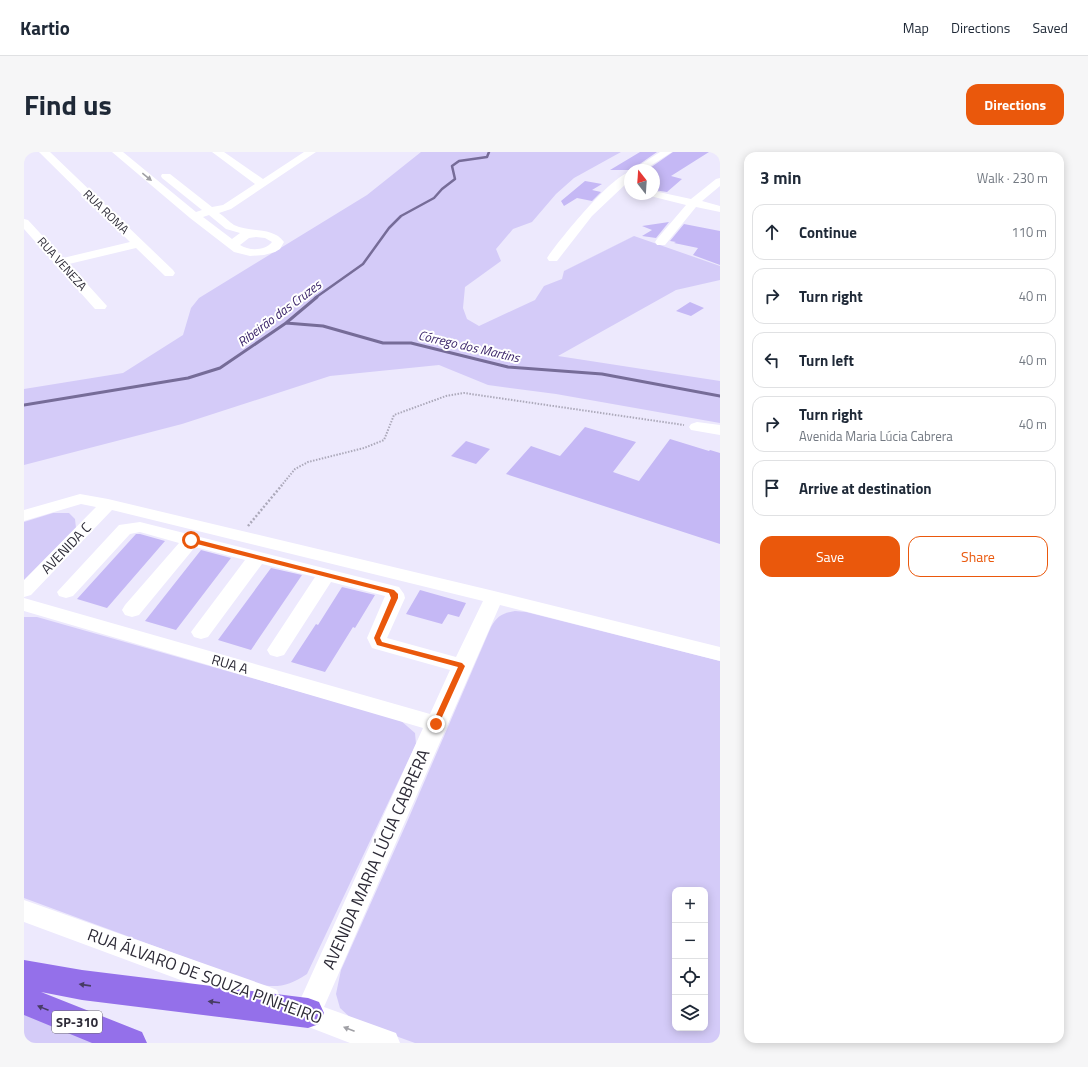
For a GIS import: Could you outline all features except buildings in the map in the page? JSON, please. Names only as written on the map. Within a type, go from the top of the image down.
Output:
[{"type":"highway","points":[[24,974],[82,985],[308,1013]]},
{"type":"highway","name":"SP-310","points":[[24,1000],[131,1043]]},
{"type":"street","name":"RUA ROMA","points":[[44,152],[138,244],[169,272]]},
{"type":"street","points":[[116,152],[194,216],[242,251],[266,251],[277,245],[278,242],[271,236],[234,229],[210,212],[155,167]]},
{"type":"street","points":[[217,152],[263,184]]},
{"type":"street","points":[[647,164],[667,152]]},
{"type":"street","points":[[194,216],[227,207],[263,184],[306,153]]},
{"type":"street","points":[[553,258],[572,231],[593,207],[624,180]]},
{"type":"street","points":[[661,242],[693,203],[720,181]]},
{"type":"street","points":[[617,186],[624,188]]},
{"type":"street","points":[[660,195],[720,208]]},
{"type":"street","name":"RUA VENEZA","points":[[24,222],[100,306]]},
{"type":"street","points":[[234,246],[234,242],[239,238],[256,234]]},
{"type":"street","points":[[61,262],[138,244]]},
{"type":"street","points":[[697,427],[720,430]]},
{"type":"street","points":[[24,516],[80,499],[108,504],[494,597],[720,654]]},
{"type":"street","name":"AVENIDA C","points":[[24,591],[108,504]]},
{"type":"street","points":[[66,592],[125,529],[140,527],[392,591],[395,594],[395,598],[377,638],[379,643],[462,666]]},
{"type":"street","points":[[132,610],[191,540]]},
{"type":"street","points":[[201,632],[257,557]]},
{"type":"street","points":[[277,650],[326,575]]},
{"type":"street","name":"AVENIDA MARIA LÚCIA CABRERA","points":[[308,1013],[494,597]]},
{"type":"street","name":"RUA A","points":[[24,604],[436,724]]},
{"type":"street","name":"RUA ÁLVARO DE SOUZA PINHEIRO","points":[[24,911],[308,1013],[386,1043]]},
{"type":"path","points":[[240,536],[295,469],[308,462],[364,448],[384,440],[394,414],[446,396],[464,393],[697,427]]},
{"type":"shaded area","points":[[421,152],[621,152],[574,178],[556,194],[532,222],[513,229],[496,249],[501,261],[465,287],[463,308],[467,319],[479,326],[535,300],[544,286],[562,279],[564,271],[634,236],[720,266],[720,280],[676,290],[558,356],[720,381],[720,423],[556,394],[488,385],[439,365],[330,376],[182,424],[24,465],[24,389],[123,373],[183,335],[191,308],[199,298],[367,195]]},
{"type":"shaded area","points":[[53,513],[69,513],[75,519],[76,528],[24,581],[24,522]]},
{"type":"shaded area","points":[[515,611],[526,612],[720,661],[720,1043],[415,1043],[354,1021],[340,1008],[336,994],[341,970],[491,627],[495,620],[503,614]]},
{"type":"shaded area","points":[[24,617],[37,617],[400,720],[415,733],[416,744],[307,974],[285,985],[260,985],[24,898]]},
{"type":"shaded area","points":[[24,1014],[96,1043],[24,1043]]},
{"type":"waterway","name":"Ribeirão das Cruzes","points":[[315,298],[363,264],[389,228],[401,216],[434,198],[442,189],[455,179],[452,166],[459,161],[487,157],[489,152]]},
{"type":"waterway","name":"Ribeirão das Cruzes","points":[[286,323],[317,297]]},
{"type":"waterway","name":"Ribeirão das Cruzes","points":[[24,405],[188,378],[220,368],[286,323]]},
{"type":"waterway","name":"Córrego dos Martins","points":[[286,323],[323,326],[383,343],[411,343],[508,367],[602,374],[720,396]]},
{"type":"route","points":[[191,540],[392,591],[395,594],[395,598],[377,638],[379,643],[462,666],[436,724]]}]
